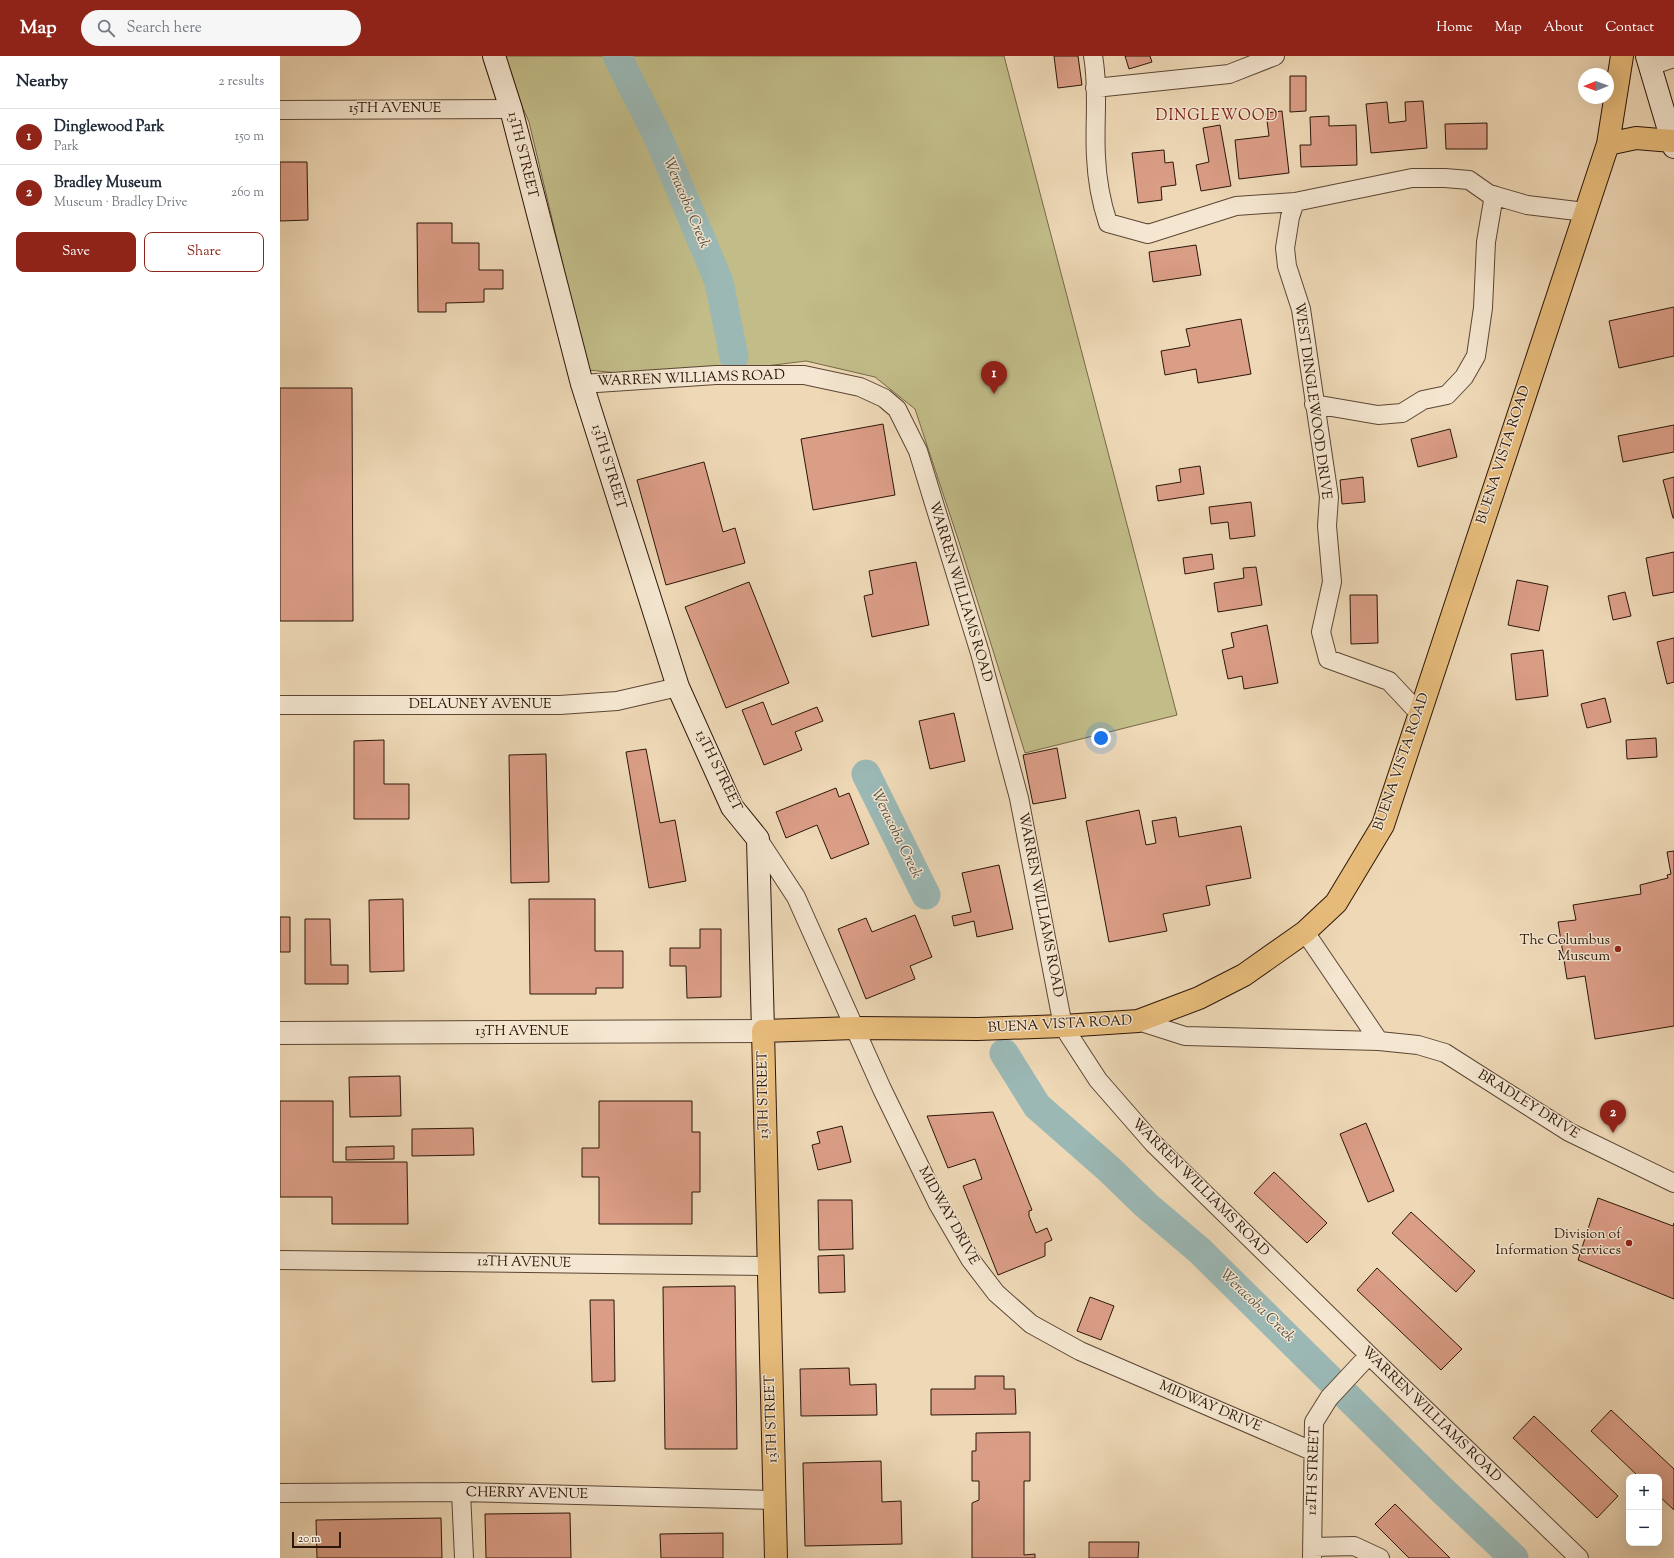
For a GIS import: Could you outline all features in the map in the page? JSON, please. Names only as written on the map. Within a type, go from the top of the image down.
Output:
[{"type":"main road","name":"13TH STREET","points":[[494,56],[511,109],[582,384],[678,687],[732,807],[758,839],[776,1558]]},
{"type":"main road","name":"BUENA VISTA ROAD","points":[[763,1031],[855,1028],[978,1029],[1063,1026],[1138,1021],[1199,998],[1244,975],[1305,932],[1336,903],[1383,825],[1608,144],[1622,56]]},
{"type":"main road","points":[[1608,144],[1636,138],[1673,144],[1649,61]]},
{"type":"main road","name":"13TH AVENUE","points":[[280,1033],[763,1031]]},
{"type":"street","points":[[1092,56],[1095,88],[1096,158],[1101,200],[1108,223],[1148,234],[1236,206],[1295,202],[1412,178],[1469,180],[1494,195],[1527,205],[1585,212]]},
{"type":"street","points":[[1095,88],[1229,74],[1275,56]]},
{"type":"street","points":[[1649,61],[1674,58]]},
{"type":"street","name":"15TH AVENUE","points":[[280,110],[511,109]]},
{"type":"street","points":[[1314,404],[1378,415],[1402,413],[1423,400],[1447,395],[1464,377],[1476,356],[1483,308],[1486,242],[1494,195]]},
{"type":"street","name":"WEST DINGLEWOOD DRIVE","points":[[1295,202],[1290,217],[1285,248],[1287,266],[1301,309],[1329,497],[1327,526],[1332,582],[1321,632],[1328,659],[1389,681],[1419,713]]},
{"type":"street","name":"WARREN WILLIAMS ROAD","points":[[582,384],[716,375],[804,375],[860,387],[884,398],[897,409],[918,451],[980,653],[1015,782],[1063,1026],[1098,1080],[1153,1143],[1579,1558]]},
{"type":"street","name":"DELAUNEY AVENUE","points":[[280,705],[560,705],[617,701],[678,687]]},
{"type":"street","name":"MIDWAY DRIVE","points":[[758,839],[796,897],[882,1089],[938,1204],[970,1259],[996,1293],[1031,1324],[1080,1351],[1312,1451]]},
{"type":"street","points":[[1305,932],[1379,1041]]},
{"type":"street","name":"BRADLEY DRIVE","points":[[1138,1021],[1185,1036],[1379,1041],[1418,1045],[1445,1053],[1569,1132],[1674,1183]]},
{"type":"street","name":"12TH AVENUE","points":[[280,1260],[768,1266]]},
{"type":"street","name":"12TH STREET","points":[[1312,1552],[1312,1451],[1314,1422],[1329,1398],[1369,1355]]},
{"type":"street","points":[[460,1492],[464,1558]]},
{"type":"street","name":"CHERRY AVENUE","points":[[280,1493],[460,1492],[774,1500]]},
{"type":"street","points":[[1312,1552],[1354,1546],[1380,1558]]},
{"type":"shaded area","points":[[500,56],[1004,56],[1177,715],[1025,753],[960,545],[915,409],[875,377],[806,361],[670,378],[588,370],[529,122]]},
{"type":"building","points":[[1054,56],[1078,56],[1082,85],[1058,88]]},
{"type":"building","points":[[1125,56],[1150,56],[1152,62],[1129,69]]},
{"type":"building","points":[[1290,76],[1306,76],[1306,111],[1290,112]]},
{"type":"building","points":[[1423,101],[1427,148],[1371,153],[1366,104],[1387,102],[1389,123],[1406,121],[1405,102]]},
{"type":"building","points":[[1282,111],[1289,173],[1239,179],[1235,140],[1269,136],[1266,113]]},
{"type":"building","points":[[1329,116],[1329,126],[1356,125],[1357,165],[1301,167],[1300,145],[1311,145],[1310,117]]},
{"type":"building","points":[[1487,123],[1487,149],[1446,149],[1445,124]]},
{"type":"building","points":[[1220,125],[1231,186],[1201,191],[1196,165],[1209,162],[1203,128]]},
{"type":"building","points":[[1164,150],[1165,163],[1173,162],[1176,185],[1161,187],[1162,200],[1138,203],[1132,153]]},
{"type":"building","points":[[280,162],[307,162],[308,220],[280,221]]},
{"type":"building","points":[[417,223],[452,223],[452,243],[479,243],[479,270],[503,270],[503,289],[484,289],[484,302],[446,303],[446,312],[418,312]]},
{"type":"building","points":[[1196,245],[1201,275],[1153,282],[1149,252]]},
{"type":"building","points":[[1674,307],[1674,356],[1619,368],[1609,321]]},
{"type":"building","points":[[1241,319],[1251,374],[1198,383],[1196,369],[1165,375],[1161,351],[1190,346],[1186,329]]},
{"type":"building","points":[[280,388],[352,388],[353,621],[280,621]]},
{"type":"building","points":[[883,424],[895,495],[813,510],[801,439]]},
{"type":"building","points":[[1674,425],[1674,452],[1623,462],[1618,436]]},
{"type":"building","points":[[1450,429],[1457,457],[1418,467],[1411,439]]},
{"type":"building","points":[[704,462],[723,532],[735,528],[745,563],[666,585],[637,480]]},
{"type":"building","points":[[1200,466],[1204,494],[1158,501],[1156,486],[1181,482],[1179,469]]},
{"type":"building","points":[[1363,477],[1365,502],[1342,504],[1340,480]]},
{"type":"building","points":[[1674,477],[1674,518],[1673,518],[1663,480]]},
{"type":"building","points":[[1251,502],[1255,536],[1230,539],[1228,522],[1211,524],[1209,507]]},
{"type":"building","points":[[1674,552],[1674,592],[1653,596],[1646,558]]},
{"type":"building","points":[[1212,554],[1214,569],[1185,574],[1183,558]]},
{"type":"building","points":[[916,562],[929,625],[872,637],[864,596],[873,594],[869,571]]},
{"type":"building","points":[[1256,567],[1262,605],[1218,612],[1214,583],[1244,578],[1243,568]]},
{"type":"building","points":[[1517,580],[1548,586],[1539,631],[1508,625]]},
{"type":"building","points":[[749,582],[789,683],[726,708],[685,607]]},
{"type":"building","points":[[1625,592],[1631,616],[1613,620],[1608,596]]},
{"type":"building","points":[[1350,595],[1377,595],[1378,643],[1351,644]]},
{"type":"building","points":[[1267,625],[1278,683],[1244,689],[1242,676],[1228,679],[1222,650],[1234,647],[1231,633]]},
{"type":"building","points":[[1674,638],[1674,682],[1667,684],[1657,642]]},
{"type":"building","points":[[1543,650],[1548,696],[1516,700],[1511,654]]},
{"type":"building","points":[[1605,698],[1611,722],[1587,728],[1581,704]]},
{"type":"building","points":[[763,702],[772,725],[817,707],[823,721],[795,732],[802,750],[764,765],[742,710]]},
{"type":"building","points":[[954,713],[965,761],[930,769],[919,721]]},
{"type":"building","points":[[1656,738],[1657,757],[1627,759],[1626,740]]},
{"type":"building","points":[[384,740],[384,784],[409,784],[409,819],[354,819],[354,741]]},
{"type":"building","points":[[1057,748],[1066,798],[1033,804],[1023,755]]},
{"type":"building","points":[[646,749],[660,823],[675,820],[686,881],[649,888],[626,752]]},
{"type":"building","points":[[546,754],[549,882],[511,883],[509,755]]},
{"type":"building","points":[[836,788],[839,797],[849,793],[869,844],[831,859],[817,825],[786,838],[776,812]]},
{"type":"building","points":[[1139,810],[1146,845],[1156,843],[1152,821],[1176,817],[1179,837],[1241,826],[1251,878],[1206,886],[1210,905],[1163,914],[1167,931],[1109,942],[1086,821]]},
{"type":"building","name":"The Columbus Museum","points":[[1674,851],[1674,1026],[1595,1039],[1585,976],[1567,979],[1558,922],[1576,920],[1573,905],[1641,894],[1640,885],[1668,878],[1667,875],[1671,874],[1667,852]]},
{"type":"building","points":[[999,865],[1013,929],[977,937],[974,921],[954,926],[952,916],[971,912],[962,873]]},
{"type":"building","points":[[403,899],[404,971],[370,972],[369,900]]},
{"type":"building","points":[[529,899],[595,899],[595,951],[623,951],[623,988],[596,988],[596,994],[530,994]]},
{"type":"building","points":[[915,915],[932,957],[910,966],[915,979],[866,999],[838,929],[866,918],[872,932]]},
{"type":"building","points":[[280,917],[290,917],[290,952],[280,952]]},
{"type":"building","points":[[305,919],[330,919],[331,965],[348,965],[348,984],[305,984]]},
{"type":"building","points":[[700,929],[721,929],[721,997],[687,998],[686,966],[670,966],[670,948],[700,948]]},
{"type":"building","points":[[400,1076],[401,1116],[350,1117],[349,1077]]},
{"type":"building","points":[[280,1101],[333,1101],[333,1162],[407,1162],[408,1224],[332,1224],[332,1197],[280,1197]]},
{"type":"building","points":[[599,1101],[692,1101],[692,1132],[700,1132],[700,1192],[692,1192],[692,1224],[599,1224],[599,1177],[582,1177],[582,1148],[599,1148]]},
{"type":"building","points":[[993,1112],[1032,1210],[1029,1211],[1029,1216],[1036,1233],[1047,1228],[1052,1240],[1045,1243],[1045,1256],[998,1275],[963,1186],[982,1179],[975,1159],[948,1168],[927,1116]]},
{"type":"building","points":[[1366,1123],[1394,1191],[1368,1202],[1340,1134]]},
{"type":"building","points":[[842,1126],[851,1162],[818,1170],[812,1145],[820,1143],[817,1132]]},
{"type":"building","points":[[473,1128],[474,1155],[412,1156],[412,1129]]},
{"type":"building","points":[[394,1146],[394,1159],[346,1160],[346,1147]]},
{"type":"building","points":[[1274,1172],[1327,1223],[1307,1243],[1254,1193]]},
{"type":"building","name":"Division of Information Services","points":[[1598,1198],[1673,1226],[1674,1223],[1674,1299],[1578,1260]]},
{"type":"building","points":[[818,1200],[852,1200],[853,1249],[819,1250]]},
{"type":"building","points":[[1411,1212],[1475,1271],[1456,1292],[1392,1233]]},
{"type":"building","points":[[844,1255],[845,1292],[819,1293],[818,1256]]},
{"type":"building","points":[[1377,1268],[1462,1349],[1441,1370],[1357,1290]]},
{"type":"building","points":[[735,1286],[737,1449],[665,1449],[663,1287]]},
{"type":"building","points":[[1090,1297],[1114,1306],[1101,1340],[1077,1331]]},
{"type":"building","points":[[590,1300],[614,1300],[615,1381],[592,1382]]},
{"type":"building","points":[[849,1368],[850,1385],[876,1384],[877,1415],[801,1416],[800,1369]]},
{"type":"building","points":[[975,1376],[1004,1376],[1004,1389],[1015,1389],[1016,1414],[931,1415],[931,1389],[975,1389]]},
{"type":"building","points":[[1611,1410],[1674,1469],[1674,1510],[1662,1499],[1662,1474],[1636,1474],[1591,1431]]},
{"type":"building","points":[[1534,1416],[1618,1496],[1597,1518],[1513,1438]]},
{"type":"building","points":[[1030,1432],[1030,1481],[1024,1481],[1024,1555],[1035,1554],[1035,1558],[972,1558],[972,1503],[979,1500],[979,1481],[972,1481],[972,1451],[976,1451],[976,1433]]},
{"type":"building","points":[[881,1461],[882,1502],[901,1501],[902,1544],[805,1546],[803,1463]]},
{"type":"building","points":[[1395,1504],[1450,1558],[1409,1558],[1375,1524]]},
{"type":"building","points":[[570,1513],[571,1558],[486,1558],[485,1514]]},
{"type":"building","points":[[441,1518],[442,1558],[317,1558],[316,1520]]},
{"type":"building","points":[[723,1533],[723,1558],[661,1558],[660,1534]]},
{"type":"building","points":[[1089,1542],[1139,1542],[1138,1558],[1089,1558]]},
{"type":"waterway","name":"Weracoba Creek","points":[[617,56],[659,139],[719,282],[734,357]]},
{"type":"waterway","name":"Weracoba Creek","points":[[866,774],[926,895]]},
{"type":"waterway","name":"Weracoba Creek","points":[[1004,1053],[1037,1106],[1110,1170],[1146,1205],[1200,1251],[1442,1490],[1514,1558]]},
{"type":"place","name":"Dinglewood Park","points":[[994,394]]},
{"type":"place","name":"The Columbus Museum","points":[[1618,949]]},
{"type":"place","name":"Bradley Museum","points":[[1613,1133]]},
{"type":"place","name":"Division of Information Services","points":[[1629,1243]]},
{"type":"district","name":"DINGLEWOOD","points":[[1217,116]]}]
